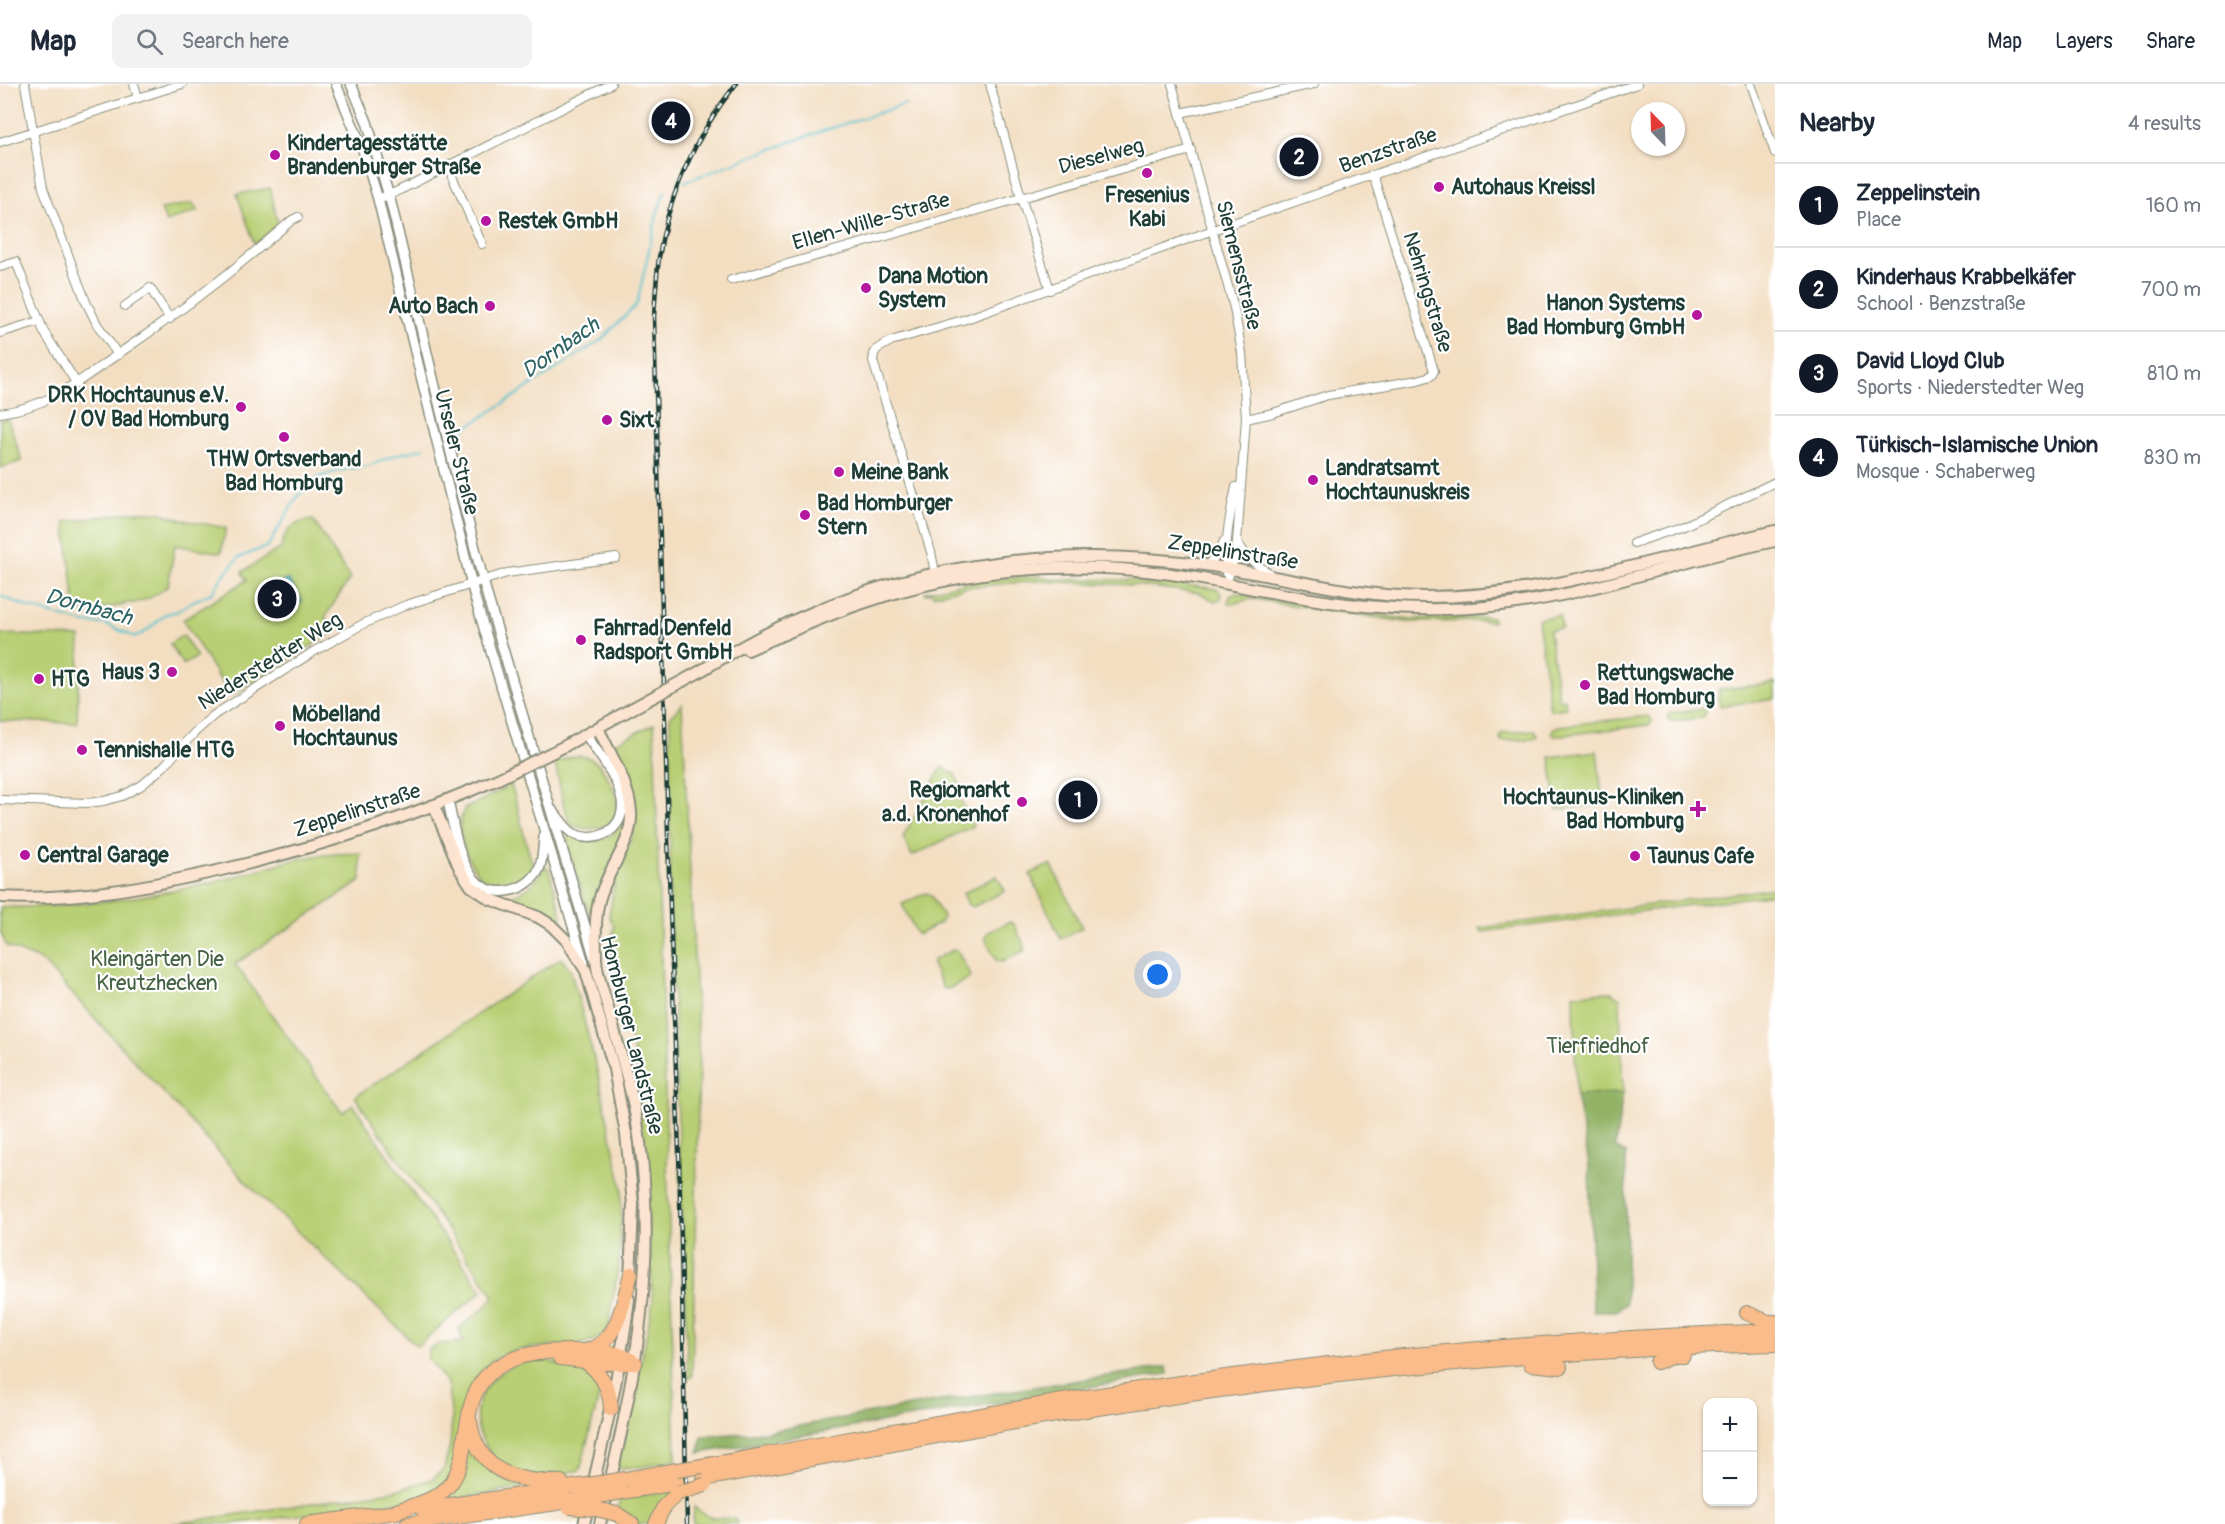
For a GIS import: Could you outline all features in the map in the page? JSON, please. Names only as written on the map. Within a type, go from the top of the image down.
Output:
[{"type":"highway","points":[[586,1356],[603,1343],[614,1330],[631,1274]]},
{"type":"highway","points":[[1747,1313],[1768,1322],[1775,1322]]},
{"type":"highway","points":[[1618,1338],[1651,1326]]},
{"type":"highway","points":[[307,1524],[572,1494],[624,1485],[678,1482],[1023,1408],[1208,1379],[1343,1362],[1505,1346],[1775,1331]]},
{"type":"highway","points":[[656,1524],[678,1482],[1117,1405],[1257,1386],[1464,1363],[1606,1352],[1775,1344]]},
{"type":"highway","points":[[1657,1362],[1674,1355],[1722,1353],[1740,1345]]},
{"type":"highway","points":[[390,1513],[435,1497],[450,1484],[461,1459],[472,1400],[486,1376],[508,1360],[534,1354],[586,1356],[635,1363]]},
{"type":"highway","points":[[586,1356],[607,1386],[611,1409]]},
{"type":"highway","points":[[1464,1363],[1490,1368],[1538,1364],[1560,1367]]},
{"type":"highway","points":[[470,1414],[477,1444],[497,1468],[506,1474],[572,1494],[596,1509],[616,1514],[632,1524]]},
{"type":"highway","points":[[407,1524],[535,1506],[601,1483],[624,1485]]},
{"type":"main road","name":"Zeppelinstraße","points":[[0,897],[65,897],[97,894],[186,878],[314,846],[448,801],[498,779],[563,747],[699,672],[834,613],[936,577],[1011,561],[1064,557],[1138,557],[1228,568],[1310,585],[1405,596],[1471,596],[1547,586],[1775,531]]},
{"type":"main road","name":"Zeppelinstraße","points":[[936,577],[1069,568],[1138,570],[1293,597],[1379,608],[1471,608],[1509,605],[1583,592],[1724,552],[1775,541]]},
{"type":"main road","points":[[591,969],[599,900],[628,834],[631,813],[624,784],[598,728]]},
{"type":"main road","points":[[434,806],[460,869],[471,886],[490,899],[538,917],[551,925],[591,969]]},
{"type":"main road","name":"Homburger Landstraße","points":[[584,1524],[621,1360],[631,1274],[633,1204],[626,1134],[591,969]]},
{"type":"main road","name":"Homburger Landstraße","points":[[591,969],[629,1084],[639,1135],[648,1236],[644,1301],[635,1363],[600,1524]]},
{"type":"street","points":[[26,84],[41,180],[62,243],[92,315],[118,355]]},
{"type":"street","points":[[134,84],[138,98]]},
{"type":"street","points":[[0,142],[182,84]]},
{"type":"street","name":"Urseler Straße","points":[[336,84],[363,150],[378,199],[471,583],[544,828]]},
{"type":"street","name":"Urseler Straße","points":[[351,84],[367,122],[388,195],[483,579],[550,807]]},
{"type":"street","points":[[378,199],[448,167],[611,84]]},
{"type":"street","points":[[990,84],[1021,197],[1050,290]]},
{"type":"street","name":"Siemensstraße","points":[[1172,84],[1234,308],[1243,362],[1246,419],[1237,542],[1228,568]]},
{"type":"street","points":[[1180,113],[1314,84]]},
{"type":"street","name":"Benzstraße","points":[[936,577],[873,361],[877,349],[891,341],[966,319],[1213,230],[1636,84]]},
{"type":"street","points":[[1751,84],[1775,153]]},
{"type":"street","name":"Dieselweg","points":[[1021,197],[1191,150]]},
{"type":"street","points":[[448,167],[482,244]]},
{"type":"street","name":"Nehringstraße","points":[[1246,419],[1273,413],[1328,394],[1418,380],[1431,376],[1434,371],[1372,175]]},
{"type":"street","name":"Ellen-Wille-Straße","points":[[731,280],[1021,197]]},
{"type":"street","points":[[0,413],[35,405],[77,384],[170,319],[227,276],[292,220],[298,218]]},
{"type":"street","points":[[0,267],[16,262],[46,336],[77,384]]},
{"type":"street","points":[[125,306],[150,288],[170,319]]},
{"type":"street","points":[[0,333],[39,321]]},
{"type":"street","name":"Siemensstraße","points":[[1226,584],[1228,535],[1242,459]]},
{"type":"street","points":[[1634,543],[1684,526],[1775,482]]},
{"type":"street","name":"Siemensstraße","points":[[1207,565],[1219,553],[1228,535]]},
{"type":"street","points":[[1237,542],[1248,558],[1275,577]]},
{"type":"street","name":"Niederstedter Weg","points":[[0,800],[87,803],[122,796],[142,785],[163,767],[211,717],[313,652],[382,615],[483,579],[516,571],[615,558]]},
{"type":"street","points":[[550,807],[568,829],[577,835],[602,836],[619,821],[622,812],[621,796],[613,777],[586,734]]},
{"type":"street","points":[[448,801],[466,866],[476,882],[493,891],[511,891],[521,887],[536,874],[543,854],[544,828]]},
{"type":"street","name":"Homburger Landstraße","points":[[550,807],[591,969]]},
{"type":"street","name":"Homburger Landstraße","points":[[544,828],[591,969]]},
{"type":"green space","points":[[270,188],[278,224],[255,245],[237,194]]},
{"type":"green space","points":[[193,203],[197,211],[166,222],[161,209]]},
{"type":"green space","points":[[8,419],[22,461],[0,468],[0,420]]},
{"type":"green space","points":[[134,512],[159,512],[179,519],[226,528],[221,553],[175,545],[168,586],[142,601],[76,613],[65,522]]},
{"type":"green space","points":[[313,520],[350,578],[325,617],[334,632],[230,696],[183,620],[247,580],[242,572],[281,548],[285,535],[291,527]]},
{"type":"green space","points":[[1039,576],[1050,579],[1141,580],[1217,589],[1221,598],[1216,602],[1200,593],[1134,585],[1035,581],[967,587],[933,595],[932,592],[926,594],[925,592],[977,580]]},
{"type":"green space","points":[[1236,593],[1405,619],[1492,617],[1493,621],[1406,622],[1252,599],[1228,603],[1230,596]]},
{"type":"green space","points":[[1559,615],[1562,628],[1549,630],[1559,700],[1565,699],[1566,708],[1550,710],[1538,619]]},
{"type":"green space","name":"HTG","points":[[0,634],[80,637],[77,723],[0,721]]},
{"type":"green space","points":[[183,635],[197,657],[183,665],[170,644]]},
{"type":"green space","points":[[1775,683],[1775,699],[1720,706],[1718,690]]},
{"type":"green space","points":[[682,704],[699,1062],[692,1377],[688,1378],[670,909],[670,717]]},
{"type":"green space","points":[[1705,710],[1702,718],[1668,720],[1668,715],[1671,713]]},
{"type":"green space","points":[[1648,716],[1652,721],[1649,725],[1554,736],[1551,732],[1558,726]]},
{"type":"green space","points":[[654,724],[676,1460],[640,1467],[616,1468],[653,1301],[636,1064],[611,953],[614,926],[609,916],[616,875],[631,839],[635,815],[634,794],[614,751],[615,743]]},
{"type":"green space","points":[[1534,730],[1537,736],[1533,739],[1501,741],[1500,736],[1503,733]]},
{"type":"green space","points":[[1597,751],[1603,804],[1557,810],[1550,757]]},
{"type":"green space","points":[[579,756],[590,758],[598,764],[614,791],[617,802],[613,820],[597,828],[571,825],[564,807],[555,763]]},
{"type":"green space","points":[[942,767],[955,774],[961,787],[959,797],[973,826],[912,856],[903,837]]},
{"type":"green space","points":[[511,785],[534,867],[521,881],[509,887],[496,887],[485,881],[476,871],[468,857],[460,825],[464,809]]},
{"type":"green space","points":[[626,814],[618,850],[593,910],[589,914],[567,844],[569,837],[571,835],[589,840],[604,839],[616,830]]},
{"type":"green space","name":"Kleingärten Die Kreutzhecken","points":[[360,853],[361,881],[235,964],[338,1107],[343,1112],[353,1104],[482,1291],[417,1346],[247,1183],[42,961],[6,946],[0,930],[0,907],[84,904],[140,897],[222,880],[299,859]]},
{"type":"green space","points":[[1051,864],[1082,928],[1061,939],[1030,874]]},
{"type":"green space","points":[[544,866],[549,870],[562,915],[561,927],[537,912],[496,896],[512,895],[526,890],[536,880]]},
{"type":"green space","points":[[997,876],[1005,891],[973,907],[968,905],[963,893]]},
{"type":"green space","points":[[1775,888],[1775,894],[1482,932],[1480,928]]},
{"type":"green space","points":[[926,893],[931,895],[943,917],[940,923],[917,935],[902,904]]},
{"type":"green space","points":[[1009,922],[1014,924],[1025,947],[1024,951],[1002,962],[997,961],[985,938],[987,933]]},
{"type":"green space","points":[[953,950],[958,952],[970,975],[968,979],[948,989],[943,988],[932,965],[933,960]]},
{"type":"green space","points":[[561,958],[570,969],[579,1001],[598,1074],[622,1188],[619,1264],[608,1329],[597,1338],[583,1343],[513,1351],[496,1358],[482,1370],[470,1388],[464,1407],[454,1471],[443,1484],[419,1499],[232,1524],[172,1524],[393,1491],[432,1479],[444,1469],[450,1445],[452,1418],[447,1383],[428,1358],[428,1350],[440,1344],[463,1342],[459,1328],[486,1307],[494,1296],[355,1097]]},
{"type":"green space","name":"Tierfriedhof","points":[[1611,992],[1620,998],[1623,1093],[1576,1095],[1574,994]]},
{"type":"green space","points":[[1623,1093],[1615,1148],[1626,1153],[1626,1304],[1616,1311],[1593,1311],[1589,1164],[1576,1095]]},
{"type":"green space","points":[[546,1360],[592,1376],[601,1388],[580,1470],[552,1475],[513,1472],[498,1464],[484,1443],[477,1418],[478,1406],[488,1385],[507,1369],[522,1362]]},
{"type":"green space","points":[[1167,1367],[1168,1374],[699,1453],[702,1436],[766,1432],[915,1405]]},
{"type":"green space","points":[[469,1433],[491,1469],[505,1479],[528,1487],[440,1501]]},
{"type":"green space","points":[[674,1490],[652,1524],[637,1524],[618,1510],[620,1499]]},
{"type":"green space","points":[[694,1507],[713,1518],[735,1518],[737,1524],[693,1524]]},
{"type":"water","points":[[288,579],[302,601],[293,606],[279,585]]},
{"type":"waterway","name":"Dornbach","points":[[684,182],[801,138],[906,104]]},
{"type":"waterway","name":"Dornbach","points":[[458,433],[601,340],[637,304],[657,214],[665,191]]},
{"type":"waterway","name":"Dornbach","points":[[0,596],[27,607],[84,623],[105,624],[135,637],[145,632],[166,614],[178,611],[191,602],[212,593],[238,558],[268,546],[297,497],[316,478],[371,465],[395,455],[424,448]]},
{"type":"railway","points":[[687,1524],[679,1152],[654,317],[662,242],[675,194],[695,147],[736,84]]},
{"type":"place","name":"Türkisch-Islamische Union","points":[[671,121]]},
{"type":"place","name":"Kindertagesstätte Brandenburger Straße","points":[[275,155]]},
{"type":"place","name":"Kinderhaus Krabbelkäfer","points":[[1299,157]]},
{"type":"place","name":"Fresenius Kabi","points":[[1147,173]]},
{"type":"place","name":"Autohaus Kreissl","points":[[1439,187]]},
{"type":"place","name":"Restek GmbH","points":[[486,221]]},
{"type":"place","name":"Dana Motion System","points":[[866,288]]},
{"type":"place","name":"Auto Bach","points":[[490,306]]},
{"type":"place","name":"Hanon Systems Bad Homburg GmbH","points":[[1697,315]]},
{"type":"place","name":"DRK Hochtaunus e.V. / OV Bad Homburg","points":[[241,407]]},
{"type":"place","name":"Sixt","points":[[607,420]]},
{"type":"place","name":"THW Ortsverband Bad Homburg","points":[[284,437]]},
{"type":"place","name":"Meine Bank","points":[[839,472]]},
{"type":"place","name":"Landratsamt Hochtaunuskreis","points":[[1313,480]]},
{"type":"place","name":"Bad Homburger Stern","points":[[805,515]]},
{"type":"place","name":"David Lloyd Club","points":[[277,599]]},
{"type":"place","name":"Fahrrad Denfeld Radsport GmbH","points":[[581,640]]},
{"type":"place","name":"Haus 3","points":[[172,672]]},
{"type":"place","name":"HTG","points":[[39,679]]},
{"type":"place","name":"Rettungswache Bad Homburg","points":[[1585,685]]},
{"type":"place","name":"Möbelland Hochtaunus","points":[[280,726]]},
{"type":"place","name":"Tennishalle HTG","points":[[82,750]]},
{"type":"place","name":"Zeppelinstein","points":[[1078,800]]},
{"type":"place","name":"Regiomarkt a.d. Kronenhof","points":[[1022,802]]},
{"type":"place","name":"Hochtaunus-Kliniken Bad Homburg","points":[[1698,809]]},
{"type":"place","name":"Central Garage","points":[[25,855]]},
{"type":"place","name":"Taunus Cafe","points":[[1635,856]]}]
